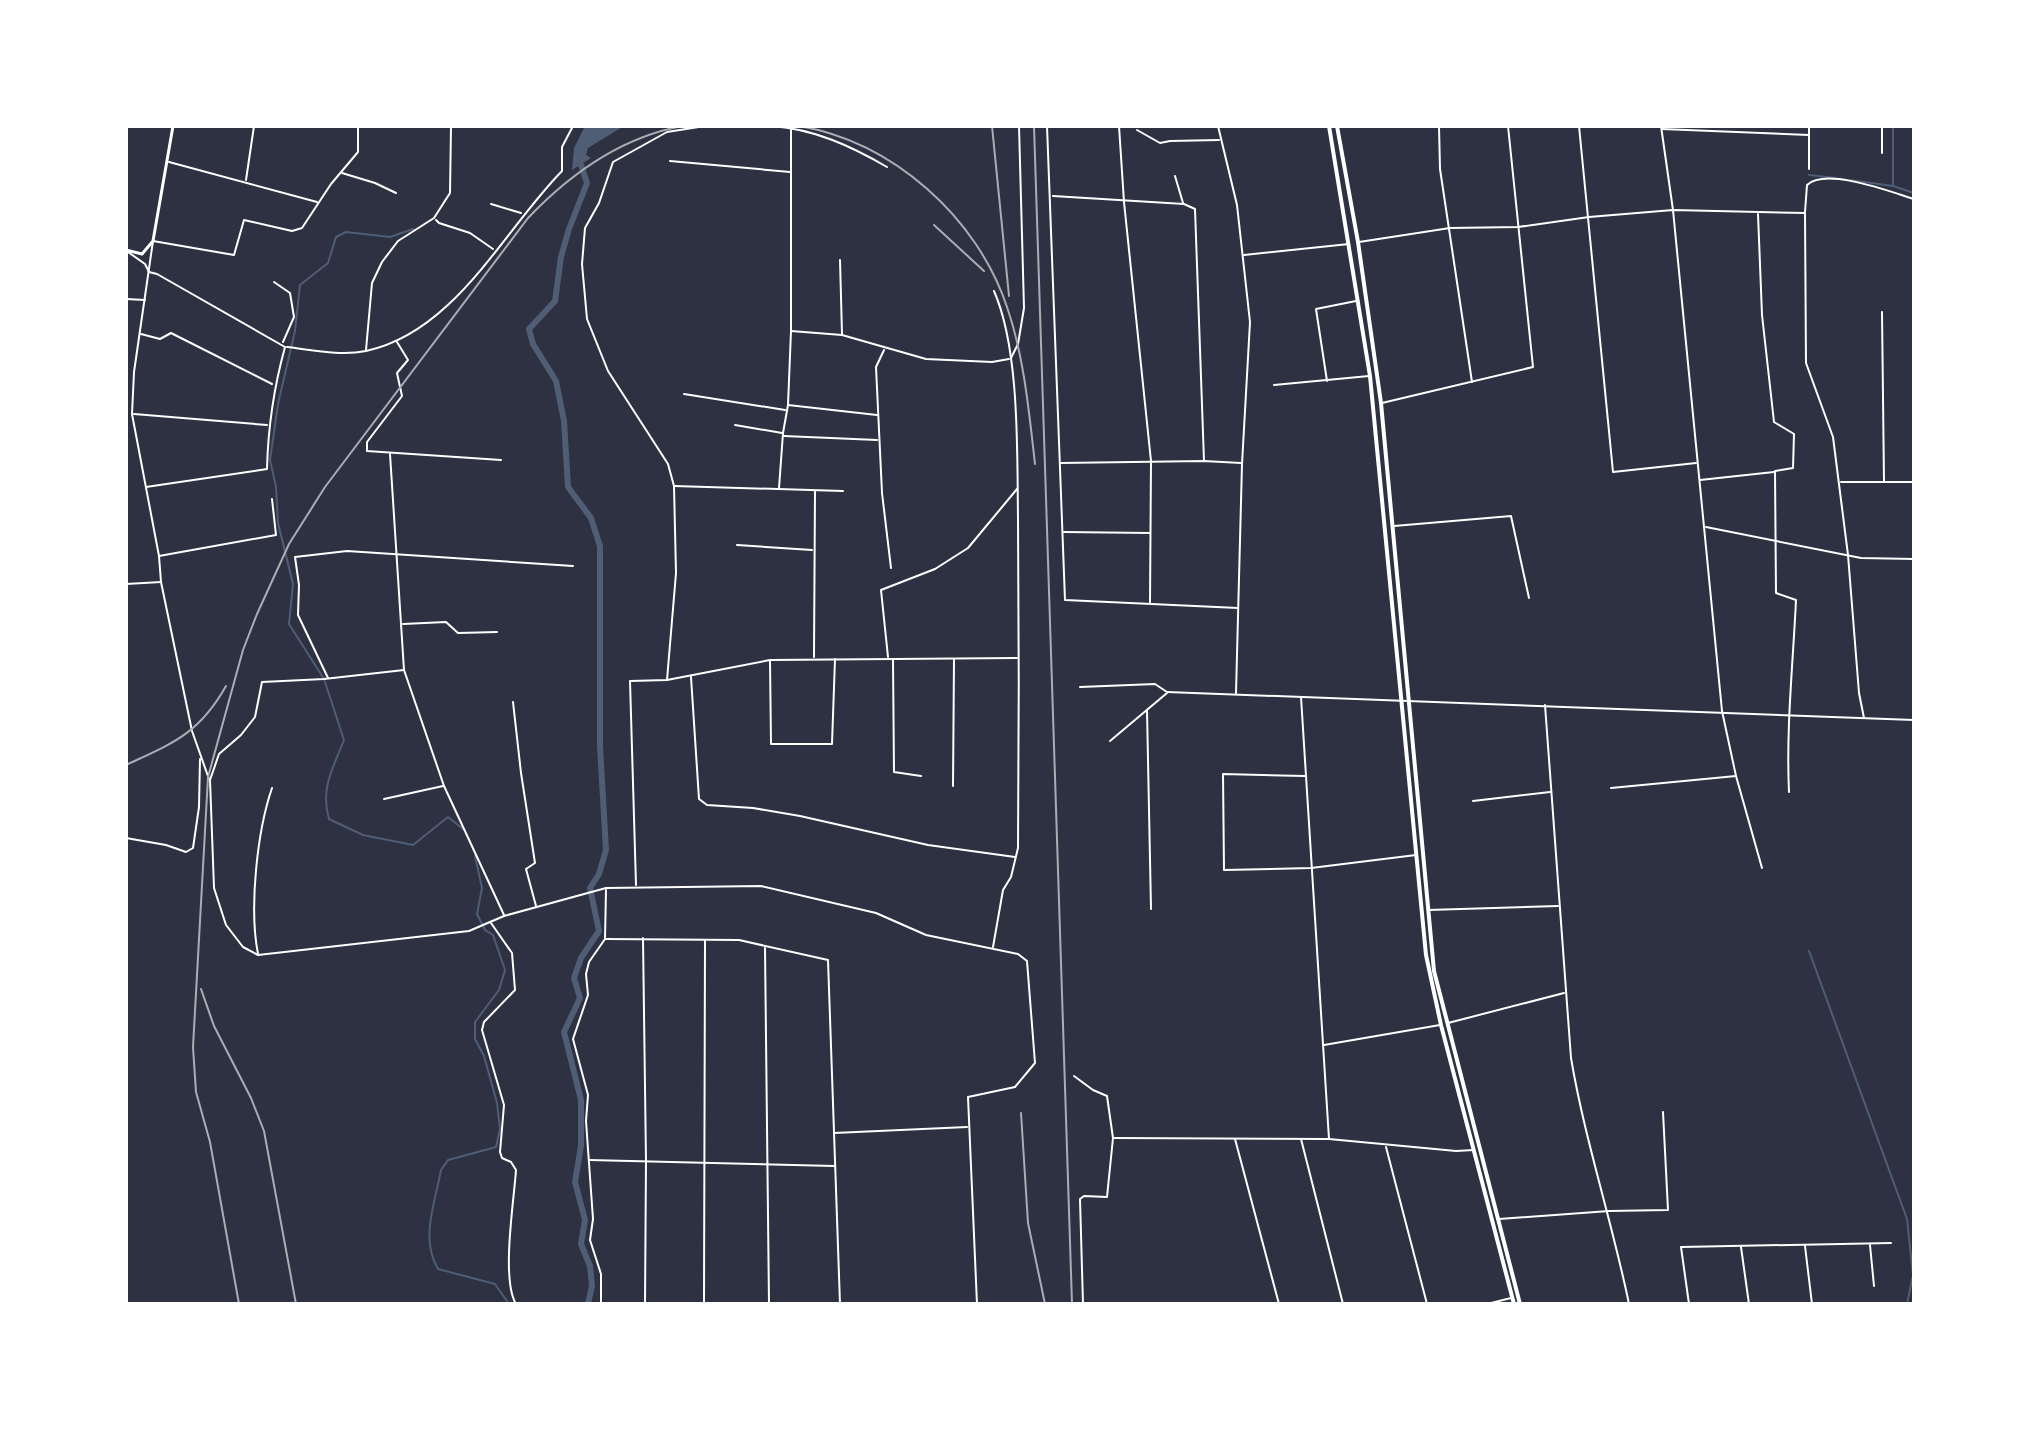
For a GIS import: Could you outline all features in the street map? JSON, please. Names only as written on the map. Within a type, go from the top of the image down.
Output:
[{"type":"main road","points":[[127,251],[142,254],[153,241],[173,126]]},
{"type":"main road","points":[[1329,126],[1370,376],[1426,955],[1515,1302]]},
{"type":"main road","points":[[1337,126],[1358,242],[1381,403],[1434,971],[1444,1024]]},
{"type":"main road","points":[[1477,1149],[1497,1219],[1515,1302]]},
{"type":"street","points":[[246,182],[254,126]]},
{"type":"street","points":[[210,780],[200,758],[161,582],[159,556],[134,433],[132,414],[140,333],[153,241],[234,255],[244,220],[292,231],[302,228],[358,152],[358,126]]},
{"type":"street","points":[[366,351],[372,283],[377,272],[398,241],[434,218],[450,193],[451,126]]},
{"type":"street","points":[[127,251],[145,264],[149,272],[284,345],[337,354],[366,351],[397,341],[419,328],[472,282],[523,214],[562,171],[562,147],[573,126]]},
{"type":"street","points":[[667,680],[676,573],[674,486],[668,464],[608,371],[587,319],[582,264],[585,228],[599,203],[613,162],[667,132],[705,126]]},
{"type":"street","points":[[772,126],[823,136],[857,149],[887,167]]},
{"type":"street","points":[[1010,359],[1018,344],[1024,308],[1019,126]]},
{"type":"street","points":[[1047,126],[1065,600],[1238,608]]},
{"type":"street","points":[[1119,126],[1151,461],[1150,604]]},
{"type":"street","points":[[1218,126],[1237,205],[1250,322],[1242,464],[1236,695]]},
{"type":"street","points":[[1439,126],[1440,169],[1473,383]]},
{"type":"street","points":[[1381,403],[1533,367],[1508,126]]},
{"type":"street","points":[[1579,126],[1613,472],[1698,462]]},
{"type":"street","points":[[1809,126],[1809,169]]},
{"type":"street","points":[[1882,126],[1882,153]]},
{"type":"street","points":[[1762,868],[1736,776],[1722,711],[1673,210],[1661,127],[1809,135]]},
{"type":"street","points":[[779,488],[788,405],[791,331],[791,128]]},
{"type":"street","points":[[1137,130],[1160,143],[1221,140]]},
{"type":"street","points":[[670,161],[791,172]]},
{"type":"street","points":[[168,162],[319,203]]},
{"type":"street","points":[[340,173],[396,193]]},
{"type":"street","points":[[1175,176],[1184,204]]},
{"type":"street","points":[[1864,718],[1833,437],[1806,363],[1807,185],[1816,179],[1879,186],[1914,199]]},
{"type":"street","points":[[1052,196],[1184,204],[1192,205],[1197,212],[1204,461]]},
{"type":"street","points":[[491,204],[523,214]]},
{"type":"street","points":[[1358,242],[1450,228],[1518,227],[1673,210],[1805,213]]},
{"type":"street","points":[[1699,480],[1793,468],[1794,434],[1774,422],[1762,315],[1758,213]]},
{"type":"street","points":[[434,218],[439,223],[470,233],[494,250]]},
{"type":"street","points":[[1242,255],[1350,243]]},
{"type":"street","points":[[840,260],[842,335]]},
{"type":"street","points":[[145,487],[267,469],[268,425],[275,407],[274,385],[294,317],[290,293],[274,282]]},
{"type":"street","points":[[992,949],[1003,890],[1011,877],[1018,848],[1019,658],[1017,440],[1010,359],[1001,308],[994,291]]},
{"type":"street","points":[[126,299],[145,300]]},
{"type":"street","points":[[1327,381],[1316,309],[1359,300]]},
{"type":"street","points":[[1882,312],[1884,482]]},
{"type":"street","points":[[791,331],[842,335],[926,359],[992,362],[1010,359]]},
{"type":"street","points":[[140,333],[160,339],[171,333],[274,385]]},
{"type":"street","points":[[397,341],[408,360],[397,373],[402,396],[367,442],[367,451],[501,460]]},
{"type":"street","points":[[885,349],[876,367],[879,440],[891,568]]},
{"type":"street","points":[[1274,385],[1370,376]]},
{"type":"street","points":[[684,394],[786,410]]},
{"type":"street","points":[[788,405],[878,415]]},
{"type":"street","points":[[132,414],[268,425]]},
{"type":"street","points":[[735,425],[783,434],[879,440]]},
{"type":"street","points":[[126,433],[134,433]]},
{"type":"street","points":[[390,454],[404,670],[444,786],[504,916]]},
{"type":"street","points":[[1060,463],[1204,461],[1242,464]]},
{"type":"street","points":[[1775,471],[1776,593],[1796,600],[1787,740],[1789,792]]},
{"type":"street","points":[[1839,482],[1914,482]]},
{"type":"street","points":[[674,486],[843,491]]},
{"type":"street","points":[[888,658],[881,590],[935,569],[968,548],[1018,488]]},
{"type":"street","points":[[814,659],[815,490]]},
{"type":"street","points":[[159,556],[276,535],[272,499]]},
{"type":"street","points":[[1394,526],[1511,516],[1529,598]]},
{"type":"street","points":[[1704,527],[1861,558],[1914,559]]},
{"type":"street","points":[[1063,532],[1151,533]]},
{"type":"street","points":[[737,545],[814,550]]},
{"type":"street","points":[[328,678],[298,615],[299,585],[295,557],[347,551],[573,566]]},
{"type":"street","points":[[126,584],[161,582]]},
{"type":"street","points":[[402,624],[446,622],[458,633],[497,632]]},
{"type":"street","points":[[893,658],[894,772],[921,776]]},
{"type":"street","points":[[953,786],[954,658]]},
{"type":"street","points":[[636,886],[630,681],[667,680],[770,660],[1019,658]]},
{"type":"street","points":[[770,660],[771,744],[832,744],[835,659]]},
{"type":"street","points":[[404,670],[262,682],[255,717],[241,735],[219,754],[210,780],[214,888],[226,925],[243,947],[258,955],[469,931],[504,916],[606,888],[761,886],[876,913],[926,935],[1018,954],[1027,961],[1035,1063],[1015,1087],[968,1097],[977,1304]]},
{"type":"street","points":[[691,676],[699,799],[707,805],[753,808],[928,845],[1016,857]]},
{"type":"street","points":[[1080,687],[1155,684],[1167,692],[1914,720]]},
{"type":"street","points":[[1110,741],[1167,692]]},
{"type":"street","points":[[1301,697],[1329,1139]]},
{"type":"street","points":[[513,702],[534,849],[535,863],[526,869],[536,907]]},
{"type":"street","points":[[1545,705],[1571,1058],[1580,1113],[1609,1211],[1629,1304]]},
{"type":"street","points":[[1147,710],[1151,909]]},
{"type":"street","points":[[126,838],[186,852],[193,848],[199,807],[200,758]]},
{"type":"street","points":[[1306,776],[1223,774],[1224,870],[1311,868],[1417,855]]},
{"type":"street","points":[[1611,788],[1736,776]]},
{"type":"street","points":[[384,799],[444,786]]},
{"type":"street","points":[[258,955],[252,925],[262,824],[272,788]]},
{"type":"street","points":[[1473,801],[1551,792]]},
{"type":"street","points":[[601,1304],[601,1274],[590,1240],[593,1219],[588,1160],[588,1095],[573,1039],[588,995],[586,974],[589,962],[605,939],[606,888]]},
{"type":"street","points":[[1428,910],[1559,906]]},
{"type":"street","points":[[490,922],[512,953],[515,990],[484,1022],[482,1030],[504,1105],[500,1152],[502,1158],[511,1162],[516,1170],[508,1278],[511,1296],[516,1304]]},
{"type":"street","points":[[643,938],[645,1304]]},
{"type":"street","points":[[605,939],[739,940],[828,960],[840,1304]]},
{"type":"street","points":[[704,1304],[705,939]]},
{"type":"street","points":[[764,947],[769,1304]]},
{"type":"street","points":[[1323,1046],[1444,1024],[1564,993]]},
{"type":"street","points":[[1074,1076],[1107,1096],[1113,1138],[1107,1197],[1084,1196],[1080,1199],[1083,1304]]},
{"type":"street","points":[[1497,1219],[1668,1210],[1663,1112]]},
{"type":"street","points":[[833,1133],[970,1127]]},
{"type":"street","points":[[1113,1138],[1329,1139],[1456,1151],[1477,1149]]},
{"type":"street","points":[[1235,1138],[1279,1304]]},
{"type":"street","points":[[1301,1139],[1343,1304]]},
{"type":"street","points":[[1386,1145],[1427,1304]]},
{"type":"street","points":[[588,1160],[834,1166]]},
{"type":"street","points":[[1689,1304],[1681,1247],[1891,1243]]},
{"type":"street","points":[[1870,1244],[1874,1286]]},
{"type":"street","points":[[1805,1245],[1812,1304]]},
{"type":"street","points":[[1741,1246],[1749,1304]]},
{"type":"street","points":[[1487,1304],[1515,1302]]},
{"type":"water","points":[[585,126],[624,126],[588,148],[586,155],[591,158],[572,170],[574,148]]},
{"type":"waterway","points":[[1893,126],[1893,185]]},
{"type":"waterway","points":[[579,159],[587,183],[561,257],[555,301],[529,329],[533,344],[556,381],[564,421],[568,487],[591,518],[600,546],[600,746],[606,850],[599,874],[590,888],[599,931],[581,958],[574,978],[580,998],[564,1032],[581,1100],[581,1146],[575,1182],[585,1220],[581,1244],[590,1266],[592,1286],[588,1304]]},
{"type":"waterway","points":[[1809,175],[1836,178]]},
{"type":"waterway","points":[[1850,180],[1893,186],[1914,193]]},
{"type":"waterway","points":[[413,229],[390,237],[346,232],[336,237],[328,263],[300,285],[295,331],[278,404],[270,460],[276,487],[278,523],[293,584],[289,624],[324,679],[344,740],[327,788],[329,819],[363,835],[413,845],[448,817],[463,829]]},
{"type":"waterway","points":[[475,856],[482,888],[477,914],[485,930],[493,935],[505,970],[499,990],[475,1022],[475,1039],[484,1056],[497,1103],[500,1129],[496,1147],[448,1160],[441,1170],[429,1233],[438,1269],[495,1284],[509,1304]]},
{"type":"waterway","points":[[1809,951],[1907,1219],[1913,1275],[1907,1304]]},
{"type":"railway","points":[[239,1304],[210,1142],[196,1092],[193,1047],[208,777],[243,650],[289,544],[325,487],[528,218],[579,172],[618,148],[660,131],[683,126]]},
{"type":"railway","points":[[799,126],[867,148],[898,167],[953,214],[975,243],[993,274],[1013,326],[1025,384],[1035,464]]},
{"type":"railway","points":[[992,126],[1009,296]]},
{"type":"railway","points":[[1034,126],[1072,1304]]},
{"type":"railway","points":[[934,225],[984,271]]},
{"type":"railway","points":[[126,765],[184,735],[206,716],[226,686]]},
{"type":"railway","points":[[201,989],[214,1026],[251,1098],[264,1131],[296,1304]]},
{"type":"railway","points":[[1021,1113],[1028,1223],[1045,1304]]}]
